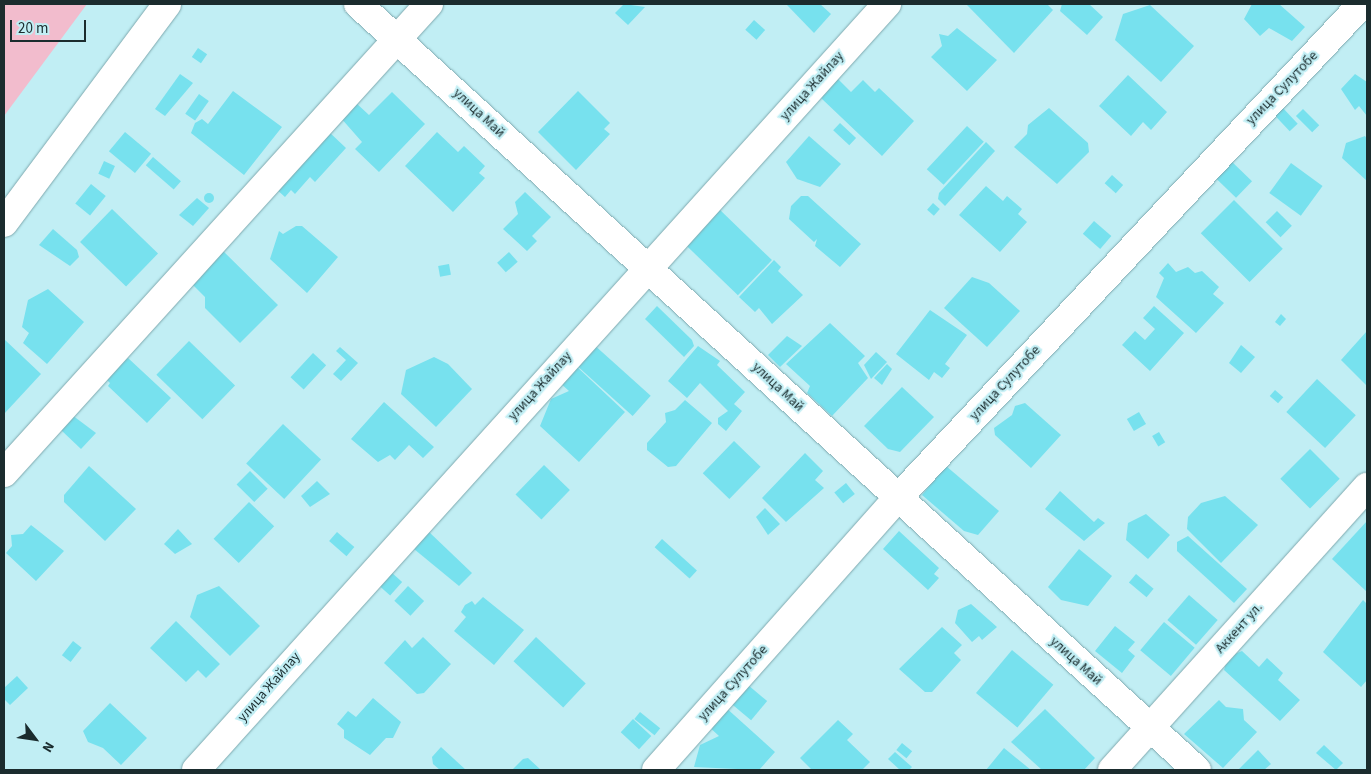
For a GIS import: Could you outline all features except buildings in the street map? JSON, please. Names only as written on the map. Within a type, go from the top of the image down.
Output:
[{"type":"street","points":[[4,224],[167,4]]},
{"type":"street","name":"улица Май","points":[[358,4],[897,499],[1197,770]]},
{"type":"street","points":[[4,473],[429,4]]},
{"type":"street","name":"улица Жайлау","points":[[196,770],[646,267],[887,4]]},
{"type":"street","name":"улица Сулутобе","points":[[656,770],[897,499],[1362,4]]},
{"type":"street","name":"Аккент ул.","points":[[1112,770],[1367,487]]},
{"type":"shaded area","points":[[4,4],[87,4],[4,116]]}]
